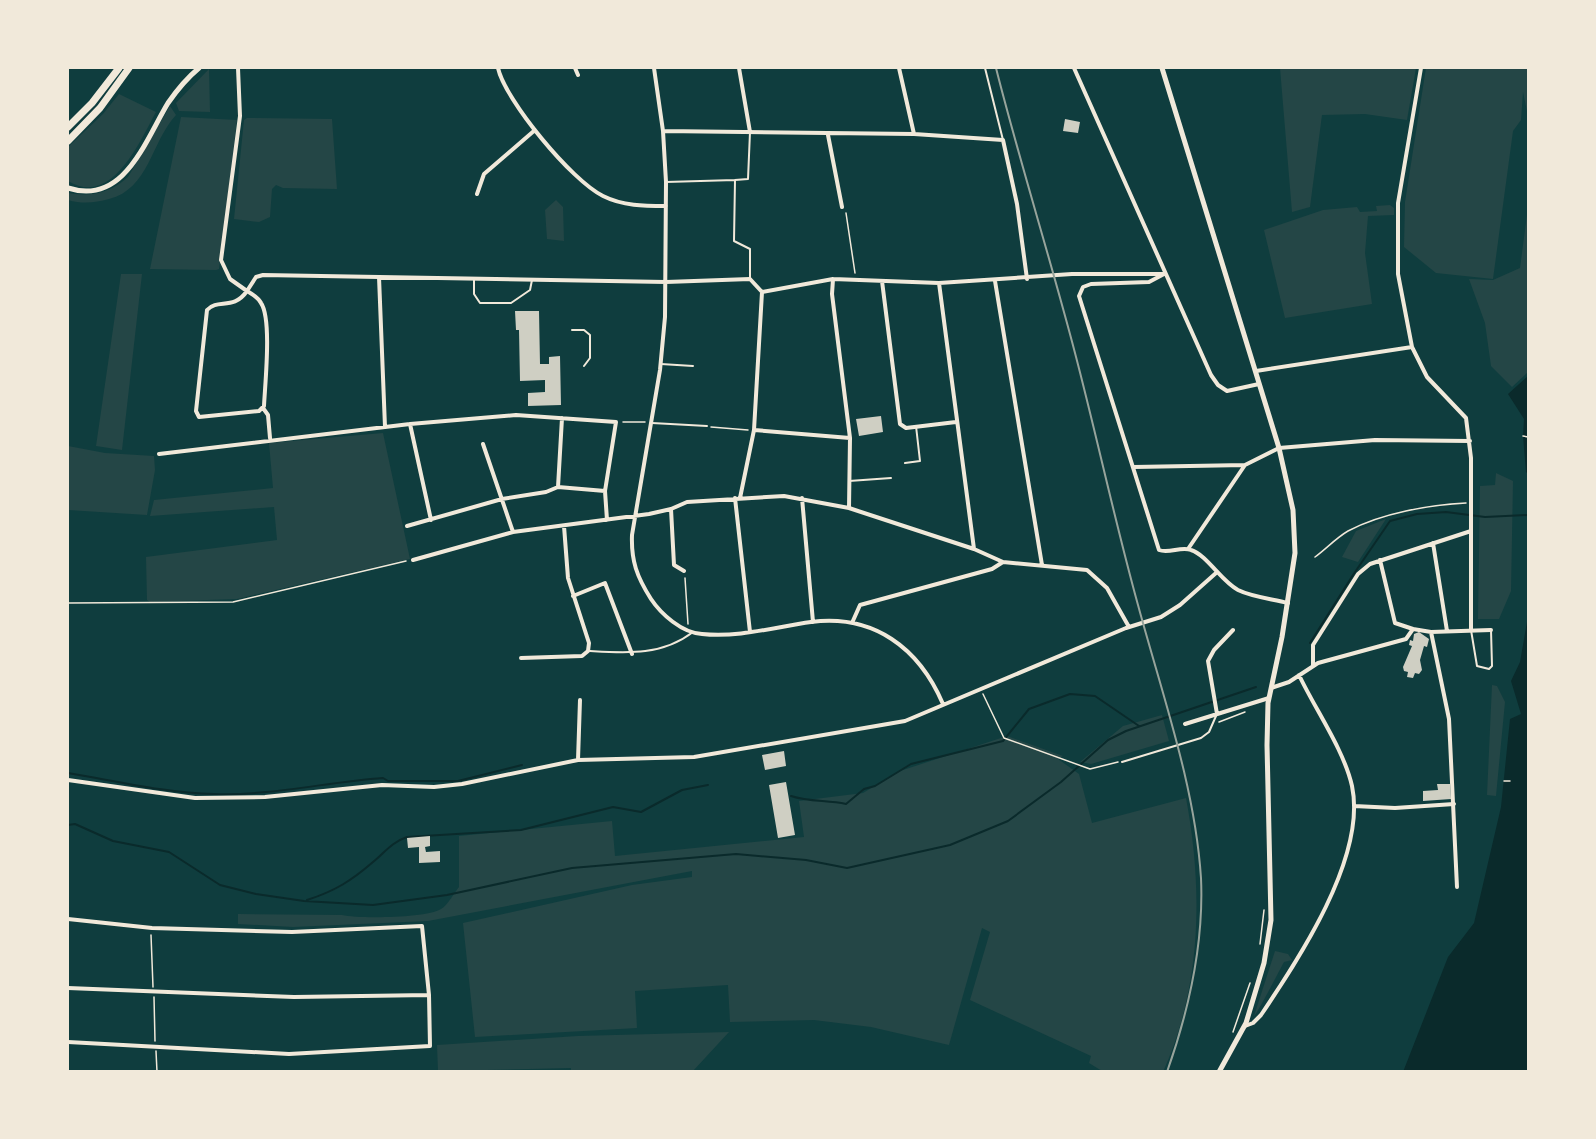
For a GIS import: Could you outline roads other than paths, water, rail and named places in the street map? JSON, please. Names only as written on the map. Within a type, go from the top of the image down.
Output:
[{"type":"highway","points":[[68,126],[93,103],[119,68]]},
{"type":"highway","points":[[68,139],[87,122],[112,93],[129,68]]},
{"type":"street","points":[[68,188],[99,190],[123,176],[170,100],[199,68]]},
{"type":"street","points":[[238,68],[240,116],[221,260],[230,279],[262,303],[267,331],[263,408],[268,415],[270,438]]},
{"type":"street","points":[[498,68],[512,101],[535,130],[586,185],[618,203],[666,206]]},
{"type":"street","points":[[575,68],[578,75]]},
{"type":"street","points":[[654,68],[663,131],[666,182],[666,282],[661,364],[634,515],[631,560],[640,582],[657,608],[674,622],[701,634],[750,632],[813,622],[852,623],[888,637],[909,651],[927,670],[943,704]]},
{"type":"street","points":[[738,68],[750,132]]},
{"type":"street","points":[[899,68],[914,134]]},
{"type":"street","points":[[1074,68],[1165,274],[1218,385],[1222,389],[1232,391],[1259,384]]},
{"type":"street","points":[[1162,68],[1280,448],[1294,521],[1295,553],[1288,603],[1269,698],[1267,744],[1271,920],[1264,963],[1244,1026],[1219,1071]]},
{"type":"street","points":[[1421,68],[1408,128],[1398,203],[1398,274],[1412,347],[1427,377],[1466,418],[1470,441],[1471,630]]},
{"type":"street","points":[[477,194],[484,174],[535,130]]},
{"type":"street","points":[[663,131],[828,135],[914,134],[1003,140],[1017,204],[1026,279]]},
{"type":"street","points":[[828,135],[842,207]]},
{"type":"street","points":[[762,292],[833,279],[939,283],[1026,279],[1072,274],[1165,274]]},
{"type":"street","points":[[1165,274],[1149,282],[1091,284],[1080,291],[1159,550],[1188,549],[1196,552],[1216,573],[1238,590],[1288,603]]},
{"type":"street","points":[[263,408],[259,411],[203,417],[199,417],[196,411],[207,310],[212,305],[235,303],[260,276],[666,282],[750,279],[762,292],[754,430],[737,498],[750,632]]},
{"type":"street","points":[[379,277],[385,427]]},
{"type":"street","points":[[833,279],[832,294],[850,438],[849,508]]},
{"type":"street","points":[[882,281],[899,421],[903,427],[956,422]]},
{"type":"street","points":[[995,281],[1042,565]]},
{"type":"street","points":[[939,283],[974,549]]},
{"type":"street","points":[[1256,371],[1412,347]]},
{"type":"street","points":[[159,454],[410,424],[516,415],[616,422],[604,491],[607,520]]},
{"type":"street","points":[[558,487],[562,418]]},
{"type":"street","points":[[410,424],[431,520]]},
{"type":"street","points":[[754,430],[850,438]]},
{"type":"street","points":[[1134,467],[1245,465],[1280,448],[1375,440],[1470,441]]},
{"type":"street","points":[[483,444],[495,487],[502,499],[513,532]]},
{"type":"street","points":[[1188,549],[1245,465]]},
{"type":"street","points":[[407,526],[502,499],[546,492],[558,487],[604,491]]},
{"type":"street","points":[[413,560],[513,532],[671,509],[687,502],[784,496],[849,508],[974,549],[1003,562],[1087,570],[1107,588],[1129,627]]},
{"type":"street","points":[[802,498],[813,622]]},
{"type":"street","points":[[671,509],[674,565],[684,571]]},
{"type":"street","points":[[521,658],[582,656],[588,651],[589,643],[572,596],[566,567],[564,526]]},
{"type":"street","points":[[1313,665],[1313,645],[1358,574],[1370,564],[1380,560],[1471,531]]},
{"type":"street","points":[[1433,543],[1447,631]]},
{"type":"street","points":[[1380,560],[1395,623],[1431,632],[1491,630]]},
{"type":"street","points":[[852,623],[860,605],[992,569],[1003,562]]},
{"type":"street","points":[[68,780],[195,798],[265,798],[382,785],[434,787],[462,784],[578,760],[694,757],[905,721],[1129,627],[1161,617],[1180,605],[1216,573]]},
{"type":"street","points":[[572,596],[605,583],[632,654]]},
{"type":"street","points":[[1271,688],[1284,685],[1313,665],[1406,639],[1413,629]]},
{"type":"street","points":[[1217,714],[1208,661],[1233,630]]},
{"type":"street","points":[[1431,632],[1449,719],[1458,887]]},
{"type":"street","points":[[1244,1026],[1253,1023],[1261,1016],[1315,929],[1345,859],[1354,806],[1350,780],[1299,675]]},
{"type":"street","points":[[1185,724],[1269,698]]},
{"type":"street","points":[[578,760],[580,700]]},
{"type":"street","points":[[1354,806],[1395,808],[1454,804]]},
{"type":"street","points":[[68,919],[152,928],[292,932],[422,926],[429,995],[430,1046],[289,1054],[68,1042]]},
{"type":"street","points":[[68,988],[294,997],[429,995]]},
{"type":"lane","points":[[985,68],[1003,140]]},
{"type":"lane","points":[[666,182],[748,179],[750,132]]},
{"type":"lane","points":[[735,180],[734,241],[750,249],[750,279]]},
{"type":"lane","points":[[474,279],[474,294],[480,303],[512,303],[530,290],[532,280]]},
{"type":"lane","points":[[572,330],[584,330],[590,335],[590,358],[584,366]]},
{"type":"lane","points":[[661,364],[693,366]]},
{"type":"lane","points":[[652,423],[707,426]]},
{"type":"lane","points":[[905,463],[920,461],[916,426]]},
{"type":"lane","points":[[849,482],[891,478]]},
{"type":"lane","points":[[1471,630],[1477,666],[1489,669],[1492,666],[1491,630]]},
{"type":"lane","points":[[588,651],[632,654],[655,651],[684,639],[693,632]]},
{"type":"lane","points":[[1122,762],[1201,738],[1209,732],[1217,714]]},
{"type":"waterway","points":[[1310,643],[1390,521],[1417,514],[1446,512],[1485,517],[1528,515]]},
{"type":"waterway","points":[[68,825],[75,824],[113,841],[169,852],[220,885],[256,894],[304,901],[373,905],[447,895],[572,868],[736,854],[806,860],[847,868],[950,845],[1008,821],[1061,782],[1108,740],[1126,731],[1256,687]]},
{"type":"waterway","points":[[791,796],[846,804],[864,789],[875,786],[911,764],[1003,741],[1029,709],[1070,694],[1095,696],[1139,726]]},
{"type":"waterway","points":[[68,773],[177,791],[235,794],[383,778],[388,781],[458,781],[522,765]]},
{"type":"waterway","points":[[307,900],[350,880],[393,844],[407,837],[521,830],[613,807],[641,812],[682,790],[708,785]]},
{"type":"railway","points":[[996,68],[1075,353],[1130,574],[1176,740],[1198,844],[1201,903],[1197,952],[1188,1001],[1167,1072]]}]
